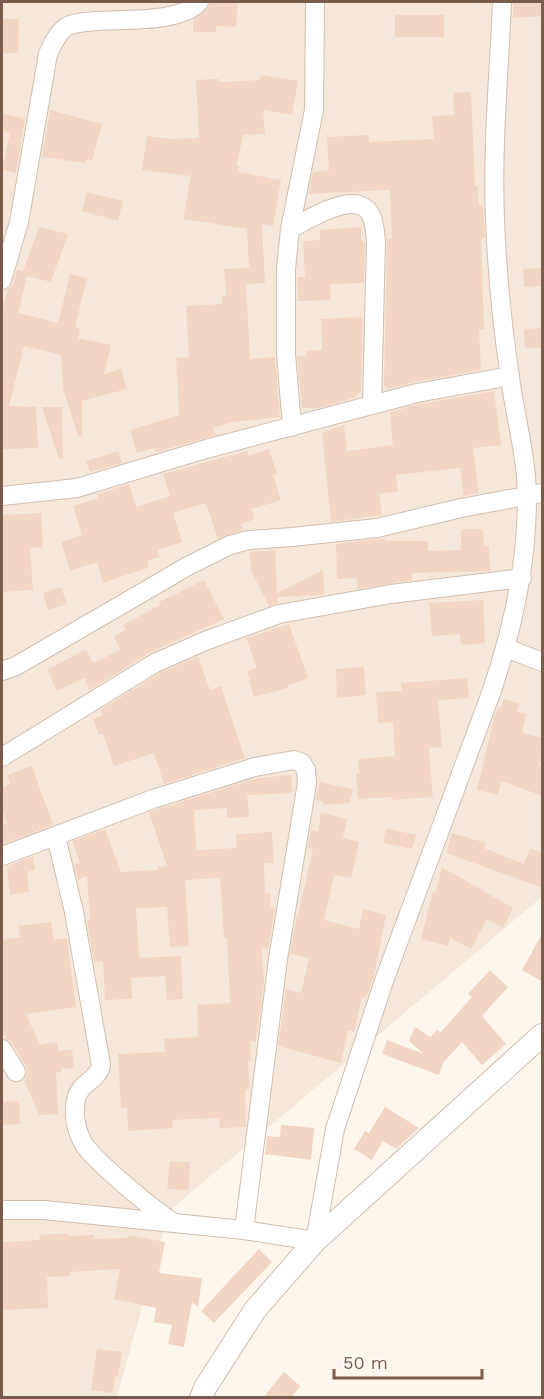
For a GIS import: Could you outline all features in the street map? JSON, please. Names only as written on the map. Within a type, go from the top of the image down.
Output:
[{"type":"street","points":[[2,280],[19,222],[48,54],[56,38],[67,27],[83,22],[177,15],[193,8],[199,2]]},
{"type":"street","points":[[292,427],[286,354],[286,269],[290,229],[314,110],[315,2]]},
{"type":"street","points":[[315,1240],[335,1129],[385,978],[506,648],[522,578],[535,494],[521,441],[510,376],[495,219],[502,2]]},
{"type":"street","points":[[290,229],[338,206],[352,203],[361,205],[372,217],[376,241],[372,405]]},
{"type":"street","points":[[2,496],[76,488],[206,449],[372,405],[453,385],[510,376]]},
{"type":"street","points":[[2,671],[15,666],[188,566],[230,545],[249,540],[377,528],[535,494]]},
{"type":"street","points":[[2,757],[155,663],[205,640],[279,614],[391,594],[522,578]]},
{"type":"street","points":[[506,648],[543,662]]},
{"type":"street","points":[[2,856],[153,799],[255,767],[294,760],[302,763],[306,770],[307,783],[278,959],[244,1230]]},
{"type":"street","points":[[56,836],[74,912],[101,1065],[100,1071],[79,1090],[76,1098],[75,1121],[84,1144],[91,1153],[141,1199],[174,1224]]},
{"type":"street","points":[[201,1398],[205,1388],[255,1310],[315,1240],[543,1035]]},
{"type":"street","points":[[2,1048],[16,1072]]},
{"type":"street","points":[[2,1210],[44,1210],[244,1230],[315,1240]]},
{"type":"shaded area","points":[[2,2],[542,2],[542,897],[169,1211],[117,1397],[2,1398]]},
{"type":"building","points":[[210,2],[238,2],[236,27],[216,26],[216,32],[193,32],[193,20],[206,10]]},
{"type":"building","points":[[513,2],[543,2],[543,16],[513,18]]},
{"type":"building","points":[[395,15],[444,15],[444,37],[395,37]]},
{"type":"building","points":[[2,19],[19,19],[18,53],[2,53]]},
{"type":"building","points":[[261,75],[298,81],[292,115],[263,110],[265,134],[243,135],[237,165],[240,166],[238,172],[281,180],[273,226],[262,224],[265,283],[246,284],[250,359],[275,357],[280,417],[233,422],[213,428],[216,435],[156,452],[154,448],[137,453],[130,430],[179,415],[176,358],[189,357],[186,306],[222,304],[222,296],[226,295],[224,269],[249,268],[247,229],[183,219],[191,176],[142,170],[147,136],[171,139],[199,138],[196,80],[219,79],[219,82],[259,80]]},
{"type":"building","points":[[471,92],[475,186],[478,186],[479,205],[483,205],[485,238],[481,239],[484,329],[479,329],[481,370],[387,389],[384,386],[387,239],[392,239],[390,190],[308,194],[313,172],[329,170],[327,137],[369,135],[369,142],[434,139],[432,116],[454,115],[453,93]]},
{"type":"building","points":[[50,110],[102,124],[92,161],[86,159],[85,163],[42,157]]},
{"type":"building","points":[[2,113],[25,119],[16,173],[2,170],[10,133],[2,130]]},
{"type":"building","points":[[87,192],[123,201],[118,221],[82,211]]},
{"type":"building","points":[[39,227],[68,234],[51,282],[27,276],[18,313],[58,323],[70,274],[87,278],[75,327],[80,329],[78,338],[111,345],[104,374],[121,369],[127,389],[82,401],[82,436],[78,436],[63,389],[61,355],[24,346],[9,406],[36,407],[38,448],[2,449],[2,311],[7,290],[13,284],[17,270],[23,271]]},
{"type":"building","points":[[361,227],[361,240],[365,242],[364,283],[330,284],[331,300],[298,301],[297,277],[305,277],[303,241],[320,240],[320,230]]},
{"type":"building","points":[[543,268],[543,286],[524,287],[523,269]]},
{"type":"building","points":[[363,317],[361,392],[354,398],[318,408],[302,408],[297,356],[306,356],[306,351],[322,350],[321,319]]},
{"type":"building","points":[[543,328],[543,348],[525,348],[524,329]]},
{"type":"building","points":[[494,391],[501,445],[473,448],[479,493],[464,496],[460,468],[396,475],[398,491],[379,494],[382,515],[331,522],[322,433],[344,425],[347,451],[393,445],[390,412],[419,404]]},
{"type":"building","points":[[42,407],[62,407],[63,459],[59,459]]},
{"type":"building","points":[[269,449],[277,474],[273,475],[281,500],[252,509],[255,519],[241,524],[243,530],[218,539],[206,503],[173,513],[182,542],[157,550],[160,557],[147,561],[149,567],[103,583],[97,562],[70,571],[61,542],[82,535],[73,506],[98,498],[97,494],[129,484],[136,507],[170,496],[163,474],[247,451],[249,456]]},
{"type":"building","points":[[118,451],[122,463],[90,472],[86,461]]},
{"type":"building","points":[[41,513],[43,547],[30,548],[33,590],[2,592],[2,515]]},
{"type":"building","points":[[461,529],[483,529],[484,546],[489,546],[490,571],[412,573],[412,580],[357,589],[357,578],[337,579],[336,544],[385,538],[385,541],[428,541],[428,551],[461,550]]},
{"type":"building","points":[[275,550],[277,593],[323,570],[324,595],[277,597],[278,603],[269,606],[251,571],[250,552]]},
{"type":"building","points":[[204,580],[224,619],[149,653],[90,690],[84,678],[57,691],[47,670],[86,649],[93,663],[120,650],[114,636],[126,630],[123,625],[160,605],[159,602]]},
{"type":"building","points":[[61,587],[67,604],[48,610],[43,593]]},
{"type":"building","points":[[483,600],[485,643],[461,645],[460,634],[432,636],[429,603]]},
{"type":"building","points":[[289,624],[308,678],[287,686],[288,688],[254,697],[247,671],[257,668],[246,638]]},
{"type":"building","points":[[198,656],[210,690],[221,686],[245,758],[164,784],[154,753],[114,766],[103,734],[99,735],[93,719],[103,715],[100,710],[160,673]]},
{"type":"building","points":[[364,667],[366,695],[337,698],[336,669]]},
{"type":"building","points":[[467,678],[469,698],[438,700],[442,747],[429,748],[433,797],[392,800],[393,797],[358,799],[356,774],[359,774],[358,759],[395,756],[393,722],[378,723],[376,692],[402,691],[401,683]]},
{"type":"building","points":[[503,699],[519,703],[517,712],[526,714],[522,733],[543,738],[539,765],[543,766],[543,796],[501,781],[498,795],[477,790],[494,718],[498,707],[501,708]]},
{"type":"building","points":[[32,766],[53,825],[2,844],[2,825],[7,823],[2,809],[2,787],[10,784],[7,775]]},
{"type":"building","points":[[291,775],[292,793],[247,795],[249,817],[227,818],[227,808],[194,810],[196,850],[237,848],[236,834],[272,832],[274,863],[264,863],[265,894],[270,893],[271,908],[275,909],[268,949],[262,947],[264,984],[256,1042],[250,1041],[251,1061],[248,1061],[250,1089],[245,1089],[246,1127],[220,1128],[219,1118],[172,1120],[173,1128],[128,1131],[127,1107],[121,1108],[118,1054],[165,1052],[164,1039],[198,1037],[197,1005],[230,1003],[227,938],[224,938],[220,878],[185,880],[189,946],[170,947],[167,907],[136,908],[139,958],[181,956],[183,999],[167,1000],[165,976],[131,978],[132,999],[105,1000],[103,961],[94,962],[87,921],[90,919],[87,876],[78,880],[74,865],[80,863],[72,841],[105,829],[121,872],[158,870],[157,867],[167,866],[149,812],[258,778]]},
{"type":"building","points":[[320,782],[353,789],[350,803],[323,805],[323,802],[316,800]]},
{"type":"building","points":[[321,813],[347,819],[343,838],[359,842],[351,878],[334,875],[324,920],[359,929],[363,909],[386,915],[374,976],[366,998],[362,997],[354,1032],[348,1030],[341,1063],[278,1046],[286,989],[301,993],[309,958],[290,954],[313,849],[308,848],[311,830],[318,832]]},
{"type":"building","points":[[386,828],[416,835],[412,849],[383,843]]},
{"type":"building","points":[[452,833],[486,843],[484,848],[524,864],[530,848],[543,853],[543,888],[446,853]]},
{"type":"building","points":[[33,856],[35,870],[27,872],[29,892],[10,895],[7,866]]},
{"type":"building","points":[[442,867],[513,908],[503,928],[487,919],[471,949],[450,938],[448,946],[421,939],[433,891],[436,891]]},
{"type":"building","points":[[51,922],[54,940],[67,938],[76,1007],[26,1014],[40,1045],[57,1042],[58,1051],[72,1049],[74,1068],[61,1069],[61,1072],[56,1073],[58,1114],[39,1115],[24,1080],[26,1067],[12,1043],[6,1039],[2,1029],[2,940],[20,937],[18,926]]},
{"type":"building","points":[[543,932],[543,982],[522,970]]},
{"type":"building","points":[[490,970],[508,987],[482,1016],[506,1044],[482,1065],[462,1042],[443,1063],[439,1075],[382,1054],[387,1040],[424,1054],[409,1041],[415,1027],[430,1037],[437,1030],[441,1032],[472,997],[468,994]]},
{"type":"building","points":[[19,1101],[20,1124],[2,1125],[2,1102]]},
{"type":"building","points":[[385,1107],[419,1128],[396,1149],[383,1141],[372,1160],[354,1149],[365,1131],[369,1133]]},
{"type":"building","points":[[281,1125],[314,1128],[311,1160],[265,1154],[267,1136],[280,1137]]},
{"type":"building","points":[[170,1161],[190,1162],[189,1190],[167,1189]]},
{"type":"building","points":[[68,1233],[69,1236],[94,1235],[94,1239],[128,1238],[129,1235],[165,1242],[159,1273],[202,1278],[198,1307],[192,1302],[184,1347],[168,1344],[172,1325],[154,1322],[156,1308],[114,1299],[120,1269],[70,1272],[70,1276],[47,1277],[48,1308],[2,1310],[2,1242],[40,1240],[39,1235]]},
{"type":"building","points":[[259,1249],[272,1262],[214,1323],[201,1311]]},
{"type":"building","points":[[97,1349],[122,1352],[113,1393],[91,1390]]},
{"type":"building","points":[[284,1372],[300,1386],[291,1398],[263,1398]]}]
